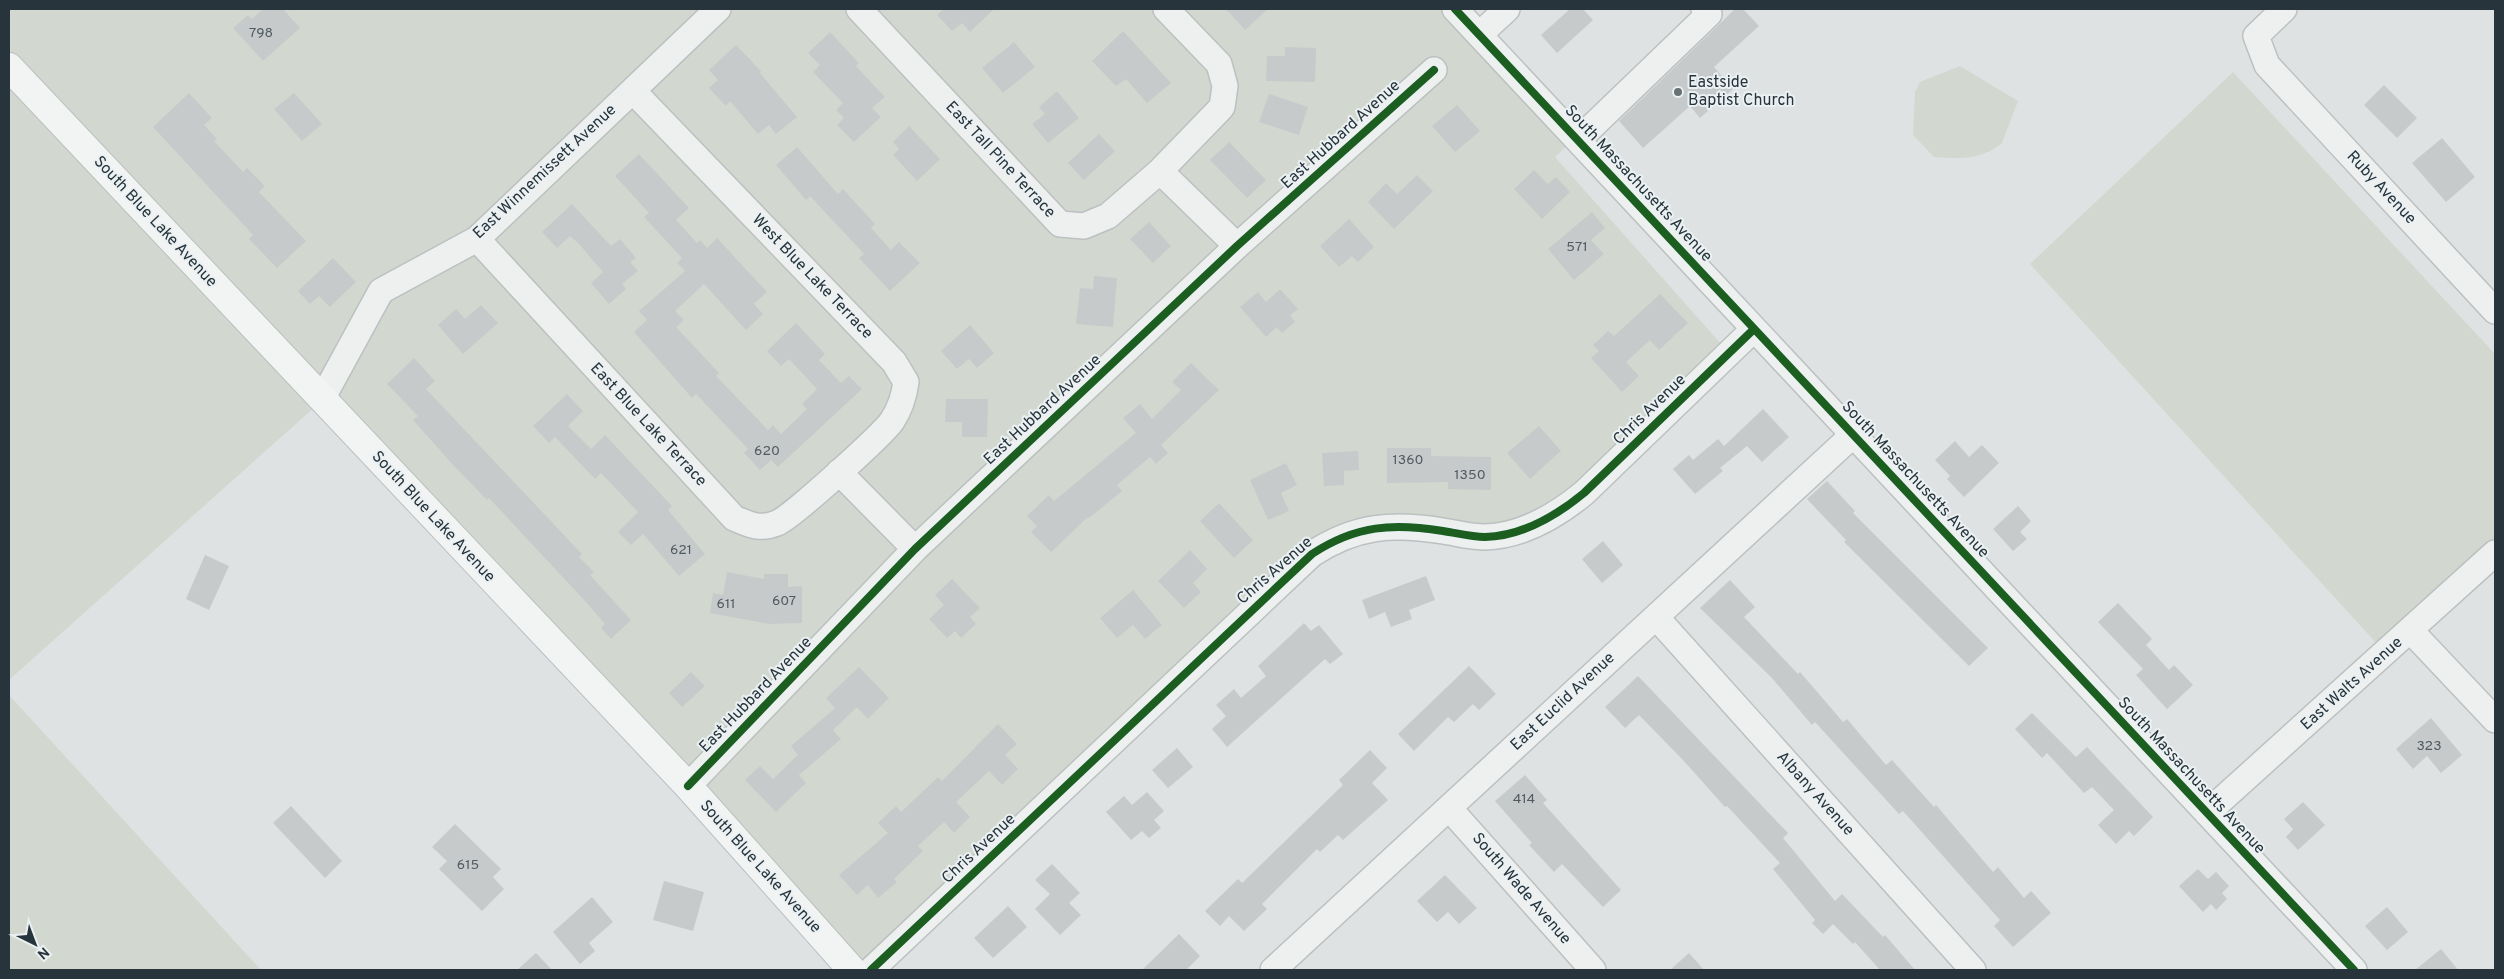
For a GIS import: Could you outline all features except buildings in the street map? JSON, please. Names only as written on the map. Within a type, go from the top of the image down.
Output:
[{"type":"main road","name":"South Blue Lake Avenue","points":[[9,67],[688,786],[852,970]]},
{"type":"street","name":"East Winnemissett Avenue","points":[[322,399],[381,291],[477,238],[718,9]]},
{"type":"street","name":"East Tall Pine Terrace","points":[[859,9],[1060,224],[1084,226],[1108,216],[1160,171],[1222,107],[1225,86],[1219,64],[1166,9]]},
{"type":"street","name":"South Massachusetts Avenue","points":[[1455,9],[2354,970]]},
{"type":"street","points":[[1480,34],[1507,9]]},
{"type":"street","name":"Ruby Avenue","points":[[2284,9],[2256,36],[2267,65],[2495,310]]},
{"type":"street","points":[[1578,140],[1706,12]]},
{"type":"street","name":"East Hubbard Avenue","points":[[688,786],[915,549],[1237,246],[1434,70]]},
{"type":"street","name":"West Blue Lake Terrace","points":[[633,91],[894,362],[906,382],[904,400],[891,423],[839,472]]},
{"type":"street","points":[[1160,171],[1237,246]]},
{"type":"street","name":"East Blue Lake Terrace","points":[[477,238],[734,518],[756,528],[779,523],[839,472]]},
{"type":"street","name":"Chris Avenue","points":[[871,970],[1312,554],[1332,541],[1378,527],[1408,526],[1485,537],[1515,532],[1546,519],[1566,508],[1584,493],[1754,329]]},
{"type":"street","name":"East Euclid Avenue","points":[[1273,970],[1854,434]]},
{"type":"street","points":[[839,472],[915,549]]},
{"type":"street","name":"East Walts Avenue","points":[[2207,813],[2411,631],[2495,553]]},
{"type":"street","name":"Albany Avenue","points":[[1656,617],[1973,970]]},
{"type":"street","points":[[2411,631],[2495,720]]},
{"type":"street","name":"South Wade Avenue","points":[[1449,808],[1593,970]]},
{"type":"shaded area","points":[[9,9],[846,9],[1054,231],[1069,236],[1084,236],[1098,232],[1125,216],[1160,184],[1222,245],[914,535],[853,473],[895,433],[904,421],[916,396],[916,383],[910,369],[901,356],[633,77],[619,90],[887,368],[896,383],[893,396],[883,415],[863,436],[810,484],[771,514],[758,516],[739,510],[477,225],[464,237],[731,527],[754,538],[782,533],[839,486],[901,548],[687,772],[9,54]]},
{"type":"shaded area","points":[[872,9],[1153,9],[1210,69],[1214,86],[1212,102],[1152,163],[1102,207],[1082,216],[1064,214]]},
{"type":"shaded area","points":[[1179,9],[1442,9],[1569,144],[1555,157],[1722,345],[1559,500],[1526,517],[1495,526],[1348,524],[861,967],[701,788],[922,557],[1244,254],[1448,72],[1434,56],[1236,233],[1174,171],[1229,115]]},
{"type":"shaded area","points":[[1960,66],[2018,101],[2002,143],[1995,149],[1970,157],[1934,157],[1913,135],[1915,92],[1920,82]]},
{"type":"shaded area","points":[[2233,72],[2495,354],[2495,539],[2379,646],[2030,264]]},
{"type":"shaded area","points":[[9,81],[316,406],[9,680]]},
{"type":"shaded area","points":[[9,695],[261,970],[9,970]]},
{"type":"cycle path","points":[[1455,9],[2354,970]]},
{"type":"cycle path","points":[[688,786],[915,549],[1237,246],[1434,70]]},
{"type":"cycle path","points":[[871,970],[1312,554],[1344,537],[1375,529],[1408,527],[1485,537],[1512,533],[1550,517],[1584,493],[1754,329]]},
{"type":"place","name":"Eastside Baptist Church","points":[[1678,92]]}]
